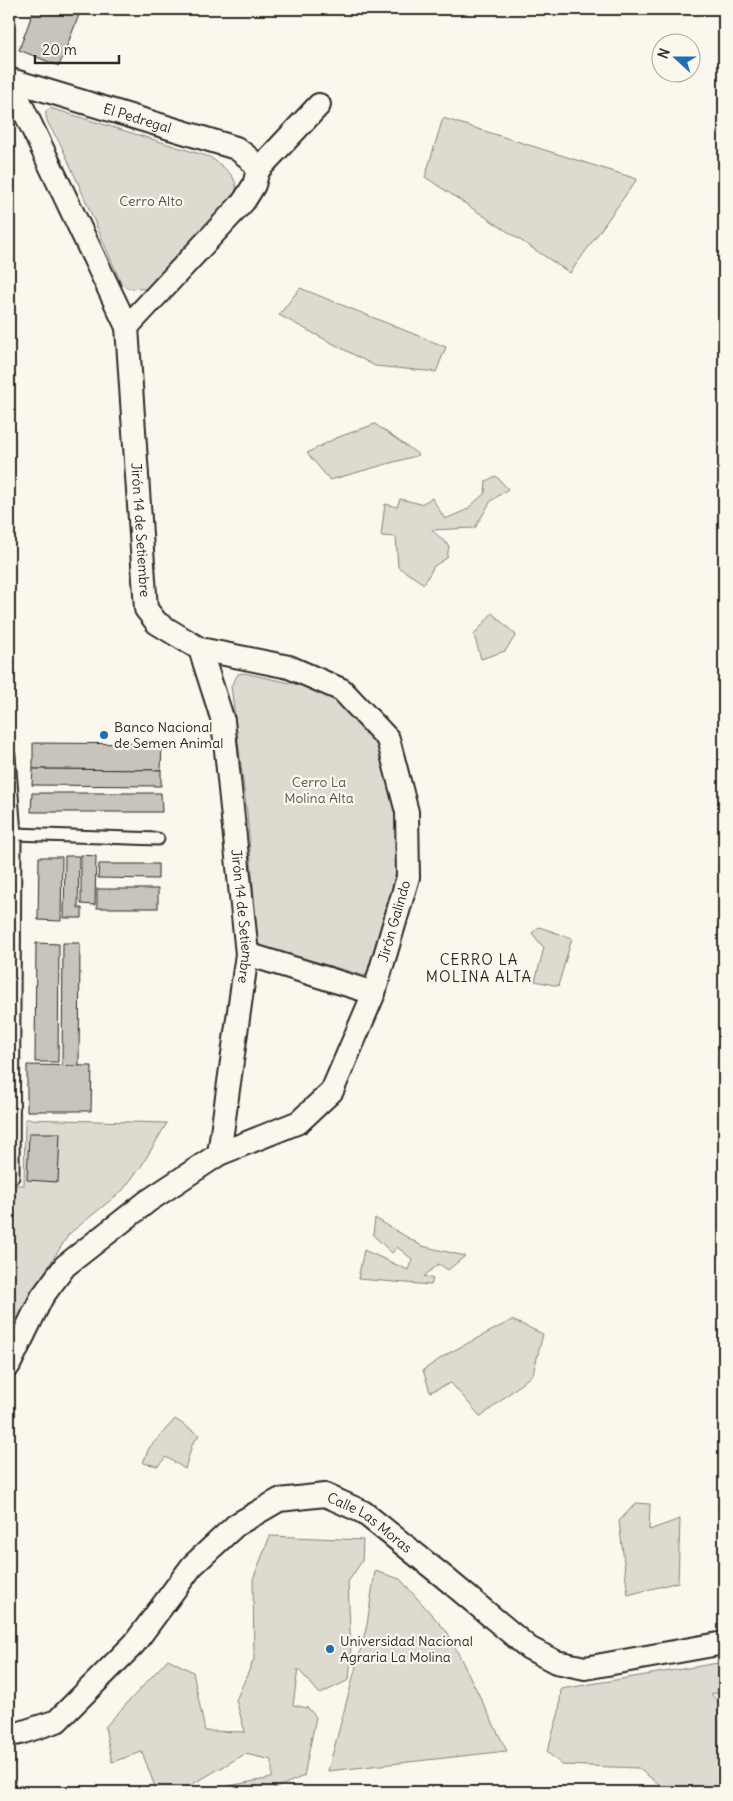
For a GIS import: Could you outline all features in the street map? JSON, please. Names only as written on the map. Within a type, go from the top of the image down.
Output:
[{"type":"street","name":"El Pedregal","points":[[10,79],[236,148],[249,158],[258,170]]},
{"type":"street","name":"Jirón 14 de Setiembre","points":[[10,79],[127,327],[146,609],[157,623],[200,649],[223,722],[247,954],[219,1154]]},
{"type":"street","points":[[127,327],[244,201],[254,185],[258,170],[319,105]]},
{"type":"street","name":"Jirón Galindo","points":[[200,649],[290,667],[342,690],[388,739],[407,812],[408,877],[374,993],[332,1091],[299,1122],[219,1154]]},
{"type":"street","points":[[247,954],[374,993]]},
{"type":"street","points":[[9,1365],[42,1297],[65,1266],[148,1201],[219,1154]]},
{"type":"street","name":"Calle Las Moras","points":[[9,1735],[20,1734],[57,1721],[134,1644],[192,1566],[236,1525],[279,1500],[325,1495],[363,1512],[530,1648],[556,1662],[585,1668],[724,1643]]},
{"type":"lane","points":[[9,756],[15,834],[13,1177]]},
{"type":"lane","points":[[15,834],[158,839]]},
{"type":"green space","name":"Cerro Alto","points":[[50,108],[210,157],[225,168],[234,180],[236,193],[233,201],[227,210],[145,289],[127,288],[121,283],[61,145],[47,120],[46,111]]},
{"type":"green space","points":[[443,118],[637,179],[570,273],[425,177]]},
{"type":"green space","points":[[300,288],[446,347],[436,372],[375,366],[279,315]]},
{"type":"green space","points":[[375,424],[419,455],[330,480],[307,453],[336,438]]},
{"type":"green space","points":[[496,476],[508,489],[491,501],[475,528],[432,530],[449,546],[447,558],[434,566],[424,584],[398,567],[396,537],[381,536],[385,504],[397,507],[400,499],[421,504],[432,498],[445,519],[466,510],[485,493],[486,481]]},
{"type":"green space","points":[[492,613],[516,635],[505,651],[481,659],[474,635]]},
{"type":"green space","name":"Cerro La Molina Alta","points":[[244,673],[327,691],[375,733],[395,794],[400,860],[368,975],[365,976],[258,945],[247,813],[231,686],[238,674]]},
{"type":"green space","points":[[539,927],[572,938],[558,986],[535,981],[544,948],[532,933]]},
{"type":"green space","points":[[25,1119],[167,1123],[142,1165],[123,1190],[69,1234],[34,1289],[9,1340],[9,1185],[24,1185]]},
{"type":"green space","points":[[375,1218],[422,1246],[465,1256],[448,1270],[439,1264],[424,1276],[433,1279],[431,1285],[358,1279],[364,1250],[408,1270],[412,1259],[397,1247],[392,1253],[373,1235]]},
{"type":"green space","points":[[512,1320],[543,1334],[533,1374],[481,1417],[451,1383],[430,1392],[423,1370],[449,1353]]},
{"type":"green space","points":[[175,1419],[199,1435],[192,1445],[185,1469],[166,1457],[158,1466],[143,1463],[149,1448]]},
{"type":"green space","points":[[636,1503],[650,1504],[649,1530],[680,1519],[678,1582],[628,1595],[619,1521]]},
{"type":"green space","points":[[270,1536],[363,1540],[362,1561],[348,1582],[351,1655],[349,1680],[320,1694],[298,1669],[293,1705],[308,1708],[316,1717],[304,1776],[266,1792],[234,1792],[228,1786],[272,1778],[272,1760],[245,1754],[179,1792],[157,1792],[142,1752],[112,1762],[105,1727],[168,1659],[193,1672],[205,1731],[245,1732],[236,1700],[254,1659],[253,1579]]},
{"type":"green space","points":[[375,1571],[400,1579],[448,1633],[507,1751],[328,1771],[367,1625]]},
{"type":"green space","points":[[724,1662],[724,1692],[711,1694],[724,1707],[724,1792],[669,1792],[638,1768],[562,1765],[547,1752],[559,1712],[561,1689]]},
{"type":"building","points":[[34,9],[81,10],[59,66],[19,50]]},
{"type":"building","points":[[33,743],[162,744],[161,770],[33,769]]},
{"type":"building","points":[[33,769],[161,770],[161,786],[32,785]]},
{"type":"building","points":[[32,793],[161,793],[162,812],[31,812]]},
{"type":"building","points":[[81,855],[96,856],[95,905],[81,904]]},
{"type":"building","points":[[65,856],[79,856],[78,908],[82,908],[82,918],[64,918]]},
{"type":"building","points":[[39,857],[62,857],[61,921],[38,920]]},
{"type":"building","points":[[99,864],[158,864],[158,879],[98,878]]},
{"type":"building","points":[[97,889],[158,889],[158,908],[97,908]]},
{"type":"building","points":[[36,943],[59,944],[58,1062],[35,1062]]},
{"type":"building","points":[[63,943],[80,943],[79,1066],[62,1066]]},
{"type":"building","points":[[27,1065],[92,1066],[91,1111],[27,1111]]},
{"type":"building","points":[[29,1133],[60,1133],[58,1182],[27,1180]]},
{"type":"place","name":"Banco Nacional de Semen Animal","points":[[104,735]]},
{"type":"place","name":"Universidad Nacional Agraria La Molina","points":[[330,1649]]},
{"type":"district","name":"CERRO LA MOLINA ALTA","points":[[479,968]]}]
